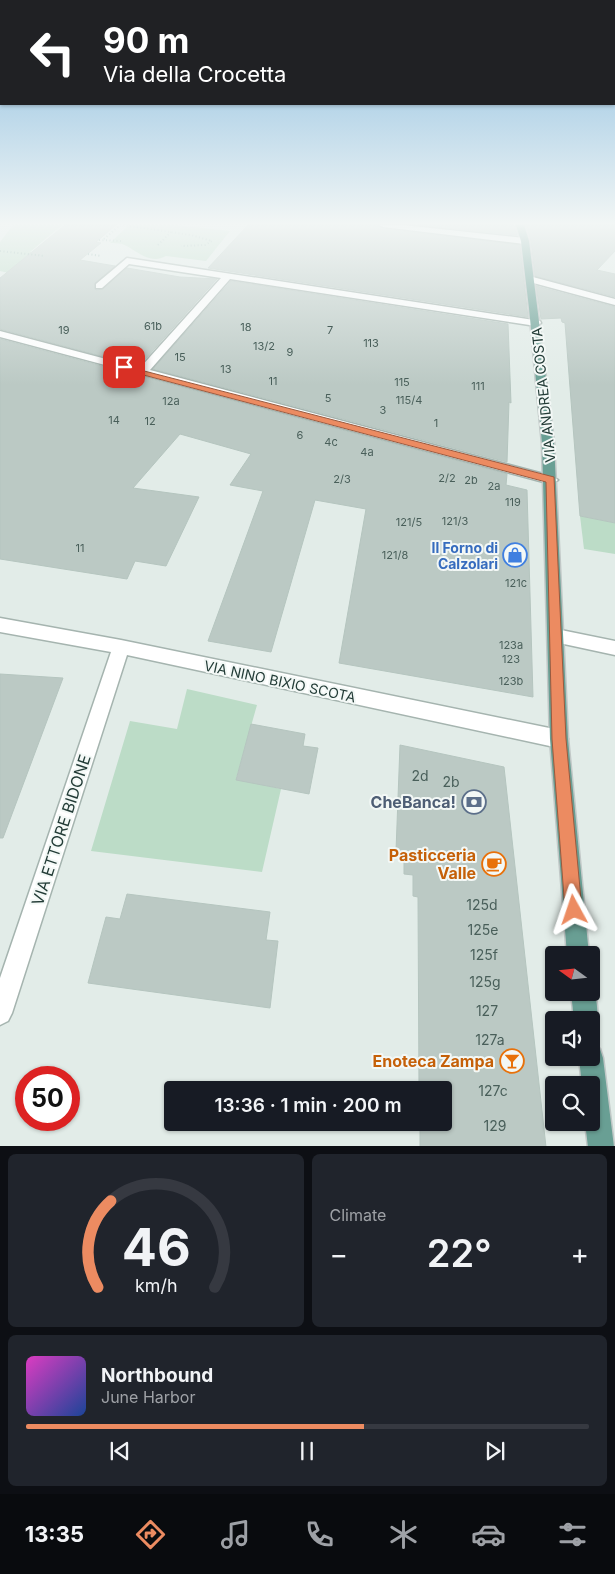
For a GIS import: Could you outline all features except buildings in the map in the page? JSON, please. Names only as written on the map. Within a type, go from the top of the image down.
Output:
[{"type":"main road","name":"VIA ANDREA COSTA","points":[[529,280],[536,323],[551,480],[559,739],[577,946]]},
{"type":"main road","points":[[592,1066],[602,1146]]},
{"type":"street","points":[[99,286],[107,278]]},
{"type":"street","points":[[142,372],[225,278]]},
{"type":"street","points":[[236,278],[536,323]]},
{"type":"street","points":[[529,280],[615,302]]},
{"type":"street","points":[[0,334],[551,480]]},
{"type":"street","name":"VIA NINO BIXIO SCOTA","points":[[0,625],[121,647],[559,739]]},
{"type":"street","points":[[556,636],[615,648]]},
{"type":"street","name":"VIA ETTORE BIDONE","points":[[0,1013],[121,647]]},
{"type":"green space","points":[[33,278],[75,278],[67,286]]},
{"type":"green space","points":[[580,516],[615,523],[615,554],[584,549]]},
{"type":"green space","points":[[187,689],[257,705],[236,779],[281,789],[262,872],[91,851],[130,721],[177,729]]},
{"type":"place","name":"Il Forno di Calzolari","points":[[515,555]]},
{"type":"place","name":"CheBanca!","points":[[474,802]]},
{"type":"place","name":"Pasticceria Valle","points":[[494,864]]},
{"type":"place","name":"Enoteca Zampa","points":[[512,1061]]},
{"type":"route","points":[[124,367],[551,480],[559,739],[574,910]]}]
